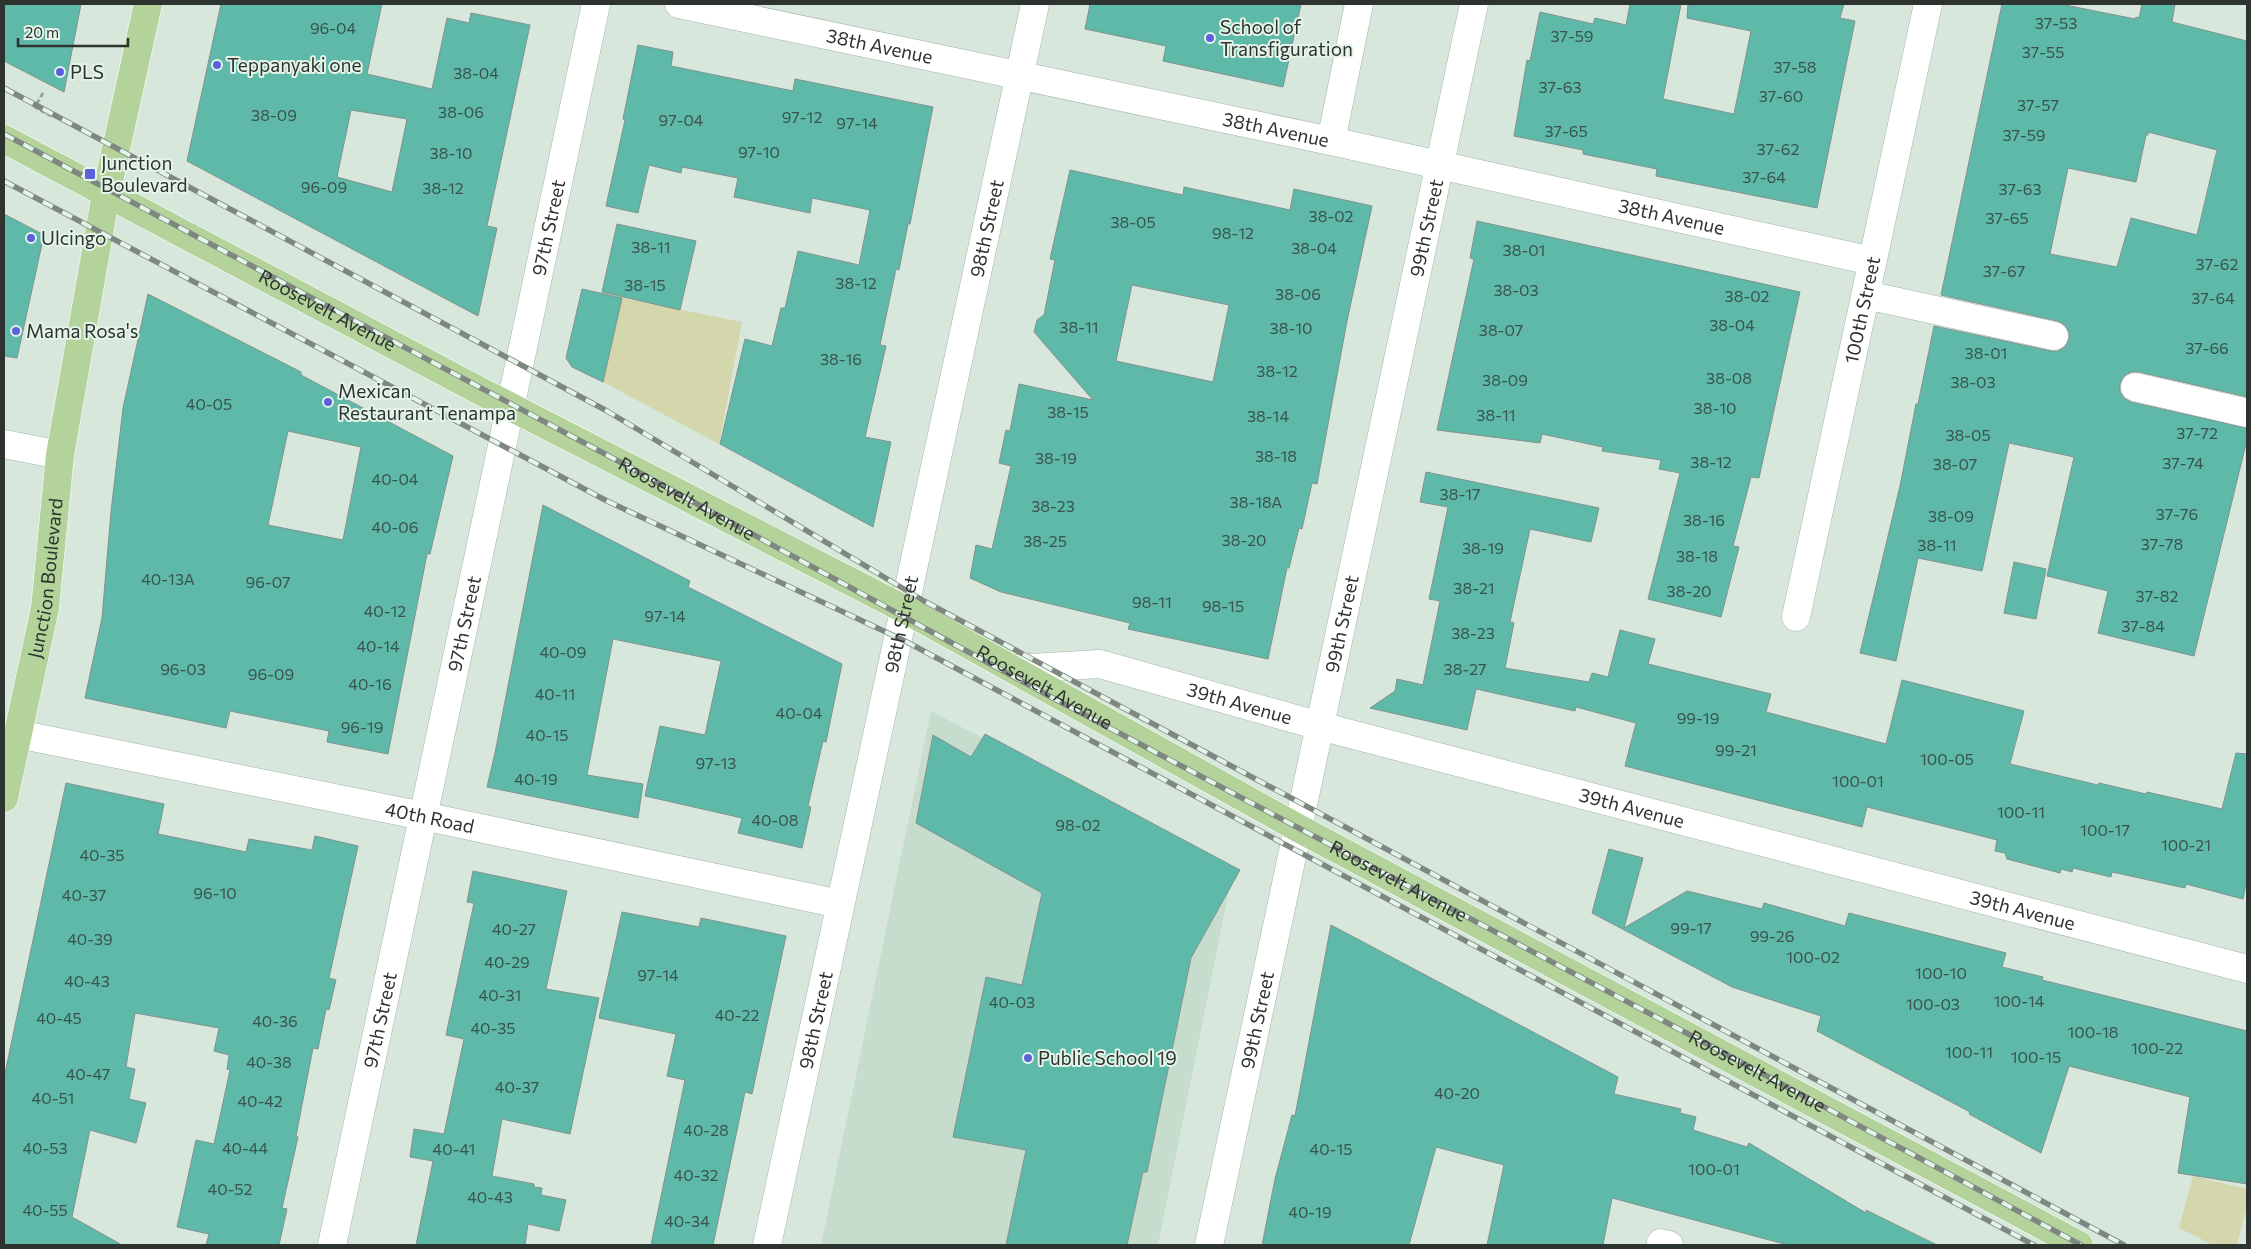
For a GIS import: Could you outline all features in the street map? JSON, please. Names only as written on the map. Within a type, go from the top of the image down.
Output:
[{"type":"main road","name":"Junction Boulevard","points":[[4,798],[45,608],[60,455],[106,194],[148,4]]},
{"type":"main road","name":"Roosevelt Avenue","points":[[4,139],[509,406],[906,610],[1298,828],[2079,1245]]},
{"type":"street","name":"97th Street","points":[[332,1245],[596,4]]},
{"type":"street","name":"38th Avenue","points":[[679,4],[1331,141],[1872,261]]},
{"type":"street","name":"98th Street","points":[[768,1245],[1035,4]]},
{"type":"street","points":[[1331,141],[1359,4]]},
{"type":"street","name":"99th Street","points":[[1209,1245],[1474,4]]},
{"type":"street","name":"100th Street","points":[[1796,617],[1928,4]]},
{"type":"street","points":[[1866,295],[2054,336]]},
{"type":"street","points":[[2135,387],[2247,413]]},
{"type":"street","points":[[4,444],[60,455]]},
{"type":"street","name":"39th Avenue","points":[[1013,669],[1100,664],[1320,726],[2247,969]]},
{"type":"street","name":"40th Road","points":[[18,734],[423,816],[840,904]]},
{"type":"path","points":[[42,93],[35,107],[51,116]]},
{"type":"shaded area","name":"Public School 19","points":[[931,711],[1233,870],[1158,1245],[821,1245]]},
{"type":"green space","points":[[622,298],[742,322],[719,444],[603,382]]},
{"type":"green space","points":[[2193,1176],[2247,1189],[2247,1205],[2237,1245],[2213,1245],[2179,1228]]},
{"type":"building","points":[[4,4],[81,4],[64,92],[4,61]]},
{"type":"building","points":[[221,4],[382,4],[367,74],[432,89],[447,18],[469,23],[471,13],[530,25],[487,226],[497,228],[478,316],[187,161]],"holes":[[[351,110],[407,119],[392,192],[337,177]]]},
{"type":"building","name":"School of Transfiguration","points":[[1090,4],[1301,4],[1283,87],[1163,61],[1166,46],[1085,29]]},
{"type":"building","points":[[1630,4],[1681,4],[1663,99],[1734,114],[1751,31],[1687,18],[1688,4],[1844,4],[1840,18],[1855,21],[1817,208],[1656,176],[1657,169],[1583,154],[1583,150],[1514,136],[1527,60],[1530,61],[1540,12],[1593,24],[1595,18],[1626,25]]},
{"type":"building","points":[[2002,4],[2060,4],[2135,19],[2136,17],[2139,18],[2142,4],[2175,4],[2172,22],[2247,41],[2247,397],[2139,372],[2131,372],[2124,376],[2120,384],[2120,392],[2124,398],[2131,402],[2247,428],[2247,440],[2194,656],[2098,633],[2108,591],[2047,576],[2074,457],[2009,443],[1982,571],[1918,558],[1896,661],[1860,653],[1900,486],[1934,326],[2051,351],[2058,351],[2065,347],[2069,339],[2069,332],[2065,325],[2057,321],[1941,295]],"holes":[[[2148,132],[2217,150],[2197,235],[2131,218],[2117,267],[2050,254],[2068,168],[2136,182]]]},
{"type":"building","points":[[638,45],[673,52],[671,66],[793,91],[795,79],[933,107],[910,224],[908,224],[899,270],[896,269],[880,345],[886,346],[865,437],[891,442],[873,527],[720,444],[745,339],[772,346],[781,308],[785,308],[798,251],[859,265],[870,210],[812,198],[810,213],[734,197],[738,178],[682,167],[681,173],[649,165],[638,213],[606,206],[625,120],[623,119]]},
{"type":"building","points":[[1070,170],[1183,195],[1184,187],[1290,210],[1294,189],[1372,206],[1347,321],[1317,484],[1312,483],[1302,529],[1299,528],[1289,568],[1287,568],[1268,659],[1128,629],[1130,623],[1001,592],[970,578],[976,545],[992,549],[1011,466],[999,463],[1006,430],[1010,431],[1019,384],[1093,400],[1034,332],[1037,320],[1044,315],[1055,260],[1050,259]],"holes":[[[1132,285],[1229,305],[1213,382],[1116,361]]]},
{"type":"building","points":[[4,214],[44,235],[17,358],[4,356]]},
{"type":"building","points":[[1477,221],[1800,292],[1759,478],[1751,477],[1733,546],[1739,547],[1721,617],[1648,599],[1680,473],[1659,469],[1661,460],[1602,451],[1603,447],[1542,434],[1540,443],[1437,430],[1474,259],[1470,258]]},
{"type":"building","points":[[617,224],[696,241],[680,310],[602,292]]},
{"type":"building","points":[[582,289],[622,298],[603,382],[572,367],[566,358]]},
{"type":"building","points":[[148,294],[301,372],[301,375],[453,456],[430,554],[427,554],[388,754],[327,742],[329,731],[230,711],[226,728],[85,698],[102,618],[111,512],[123,408]],"holes":[[[288,431],[361,447],[343,540],[268,525]]]},
{"type":"building","points":[[1426,472],[1599,508],[1591,542],[1530,529],[1510,622],[1514,623],[1505,668],[1589,682],[1592,673],[1608,677],[1620,630],[1655,639],[1648,664],[1771,694],[1766,712],[1886,744],[1902,680],[2024,711],[2010,764],[2098,785],[2099,783],[2146,794],[2147,792],[2222,809],[2236,753],[2247,754],[2247,879],[2243,899],[2186,884],[2185,888],[2112,872],[2111,877],[2073,868],[2072,872],[2061,869],[2060,873],[2007,859],[2005,853],[1995,851],[1997,840],[1867,807],[1862,827],[1625,766],[1636,723],[1576,707],[1575,711],[1476,689],[1467,730],[1370,708],[1395,691],[1397,679],[1423,685],[1440,601],[1429,599],[1448,507],[1420,502]]},
{"type":"building","points":[[543,505],[690,581],[688,587],[842,664],[826,742],[823,741],[808,806],[811,807],[802,848],[738,833],[742,818],[645,796],[660,726],[705,735],[721,661],[613,639],[587,775],[643,784],[638,818],[487,787]]},
{"type":"building","points":[[2014,562],[2046,569],[2036,619],[2004,613]]},
{"type":"building","points":[[985,734],[1240,870],[1191,958],[1147,1172],[1143,1172],[1127,1245],[1006,1245],[1026,1150],[953,1137],[986,977],[1022,985],[1042,893],[916,823],[933,735],[971,757]]},
{"type":"building","points":[[66,783],[164,804],[158,834],[246,852],[249,839],[312,850],[315,836],[358,846],[329,978],[336,980],[329,1010],[326,1009],[318,1049],[313,1048],[296,1136],[298,1137],[282,1208],[287,1209],[279,1245],[206,1245],[209,1234],[177,1227],[196,1140],[214,1144],[230,1070],[227,1069],[229,1055],[214,1051],[219,1028],[135,1013],[126,1067],[135,1069],[129,1099],[146,1103],[136,1143],[90,1130],[72,1217],[122,1245],[4,1245],[4,1078]]},
{"type":"building","points":[[1609,849],[1643,858],[1624,928],[1687,891],[1762,909],[1764,903],[1845,926],[1849,913],[2006,953],[2002,967],[2043,977],[2042,980],[2247,1031],[2247,1184],[2178,1173],[2190,1097],[2069,1066],[2041,1153],[1969,1114],[1970,1112],[1817,1031],[1821,1016],[1732,987],[1592,913]]},
{"type":"building","points":[[473,871],[567,891],[546,989],[599,998],[570,1134],[502,1119],[492,1176],[534,1184],[534,1187],[542,1188],[541,1195],[566,1200],[559,1231],[528,1224],[525,1245],[416,1245],[433,1161],[410,1157],[414,1129],[444,1134],[464,1039],[446,1035],[474,903],[467,902]]},
{"type":"building","points":[[622,912],[699,927],[701,918],[786,936],[752,1094],[745,1092],[713,1245],[651,1245],[685,1080],[667,1076],[676,1034],[599,1018]]},
{"type":"building","points":[[1331,925],[1618,1077],[1614,1094],[1681,1109],[1680,1113],[1696,1117],[1693,1130],[1747,1147],[1749,1143],[1866,1213],[1866,1210],[1937,1245],[1788,1245],[1612,1198],[1603,1245],[1487,1245],[1504,1165],[1436,1147],[1409,1245],[1262,1245],[1275,1179],[1292,1115],[1295,1116]]},
{"type":"railway","points":[[4,88],[607,411],[924,601],[2124,1245]]},
{"type":"railway","points":[[4,134],[622,463],[1051,697],[1711,1046],[2081,1245]]},
{"type":"railway","points":[[4,181],[607,501],[905,641],[2034,1245]]},
{"type":"place","name":"School of Transfiguration","points":[[1210,38]]},
{"type":"place","name":"Teppanyaki one","points":[[217,65]]},
{"type":"place","name":"PLS","points":[[60,72]]},
{"type":"place","name":"Junction Boulevard","points":[[90,174]]},
{"type":"place","name":"Ulcingo","points":[[31,238]]},
{"type":"place","name":"Mama Rosa's","points":[[16,331]]},
{"type":"place","name":"Mexican Restaurant Tenampa","points":[[328,402]]},
{"type":"place","name":"Public School 19","points":[[1028,1058]]}]
